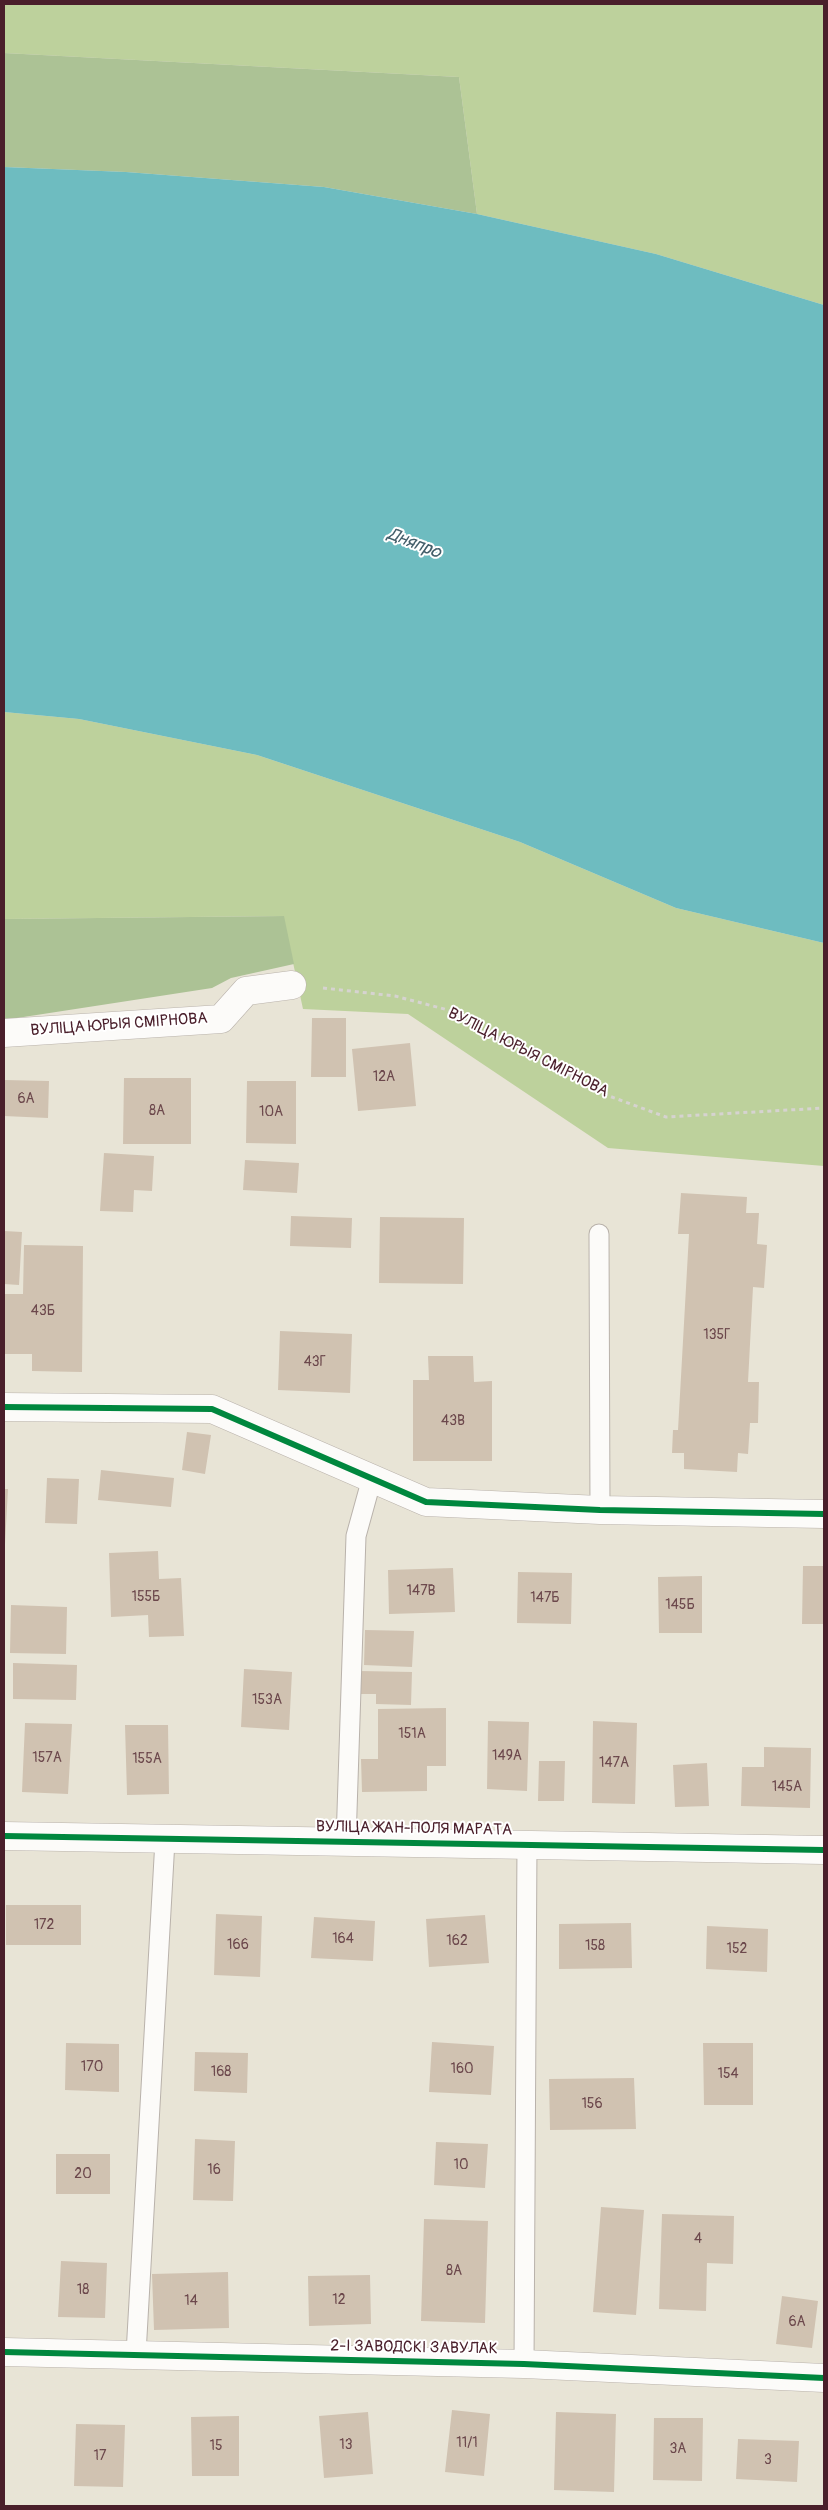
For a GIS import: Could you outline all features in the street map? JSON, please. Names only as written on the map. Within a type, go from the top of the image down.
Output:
[{"type":"street","name":"ВУЛІЦА ЮРЫЯ СМІРНОВА","points":[[4,1032],[221,1019],[246,991],[292,985]]},
{"type":"street","points":[[4,1407],[212,1409],[426,1502],[600,1510],[824,1514]]},
{"type":"street","name":"ВУЛІЦА ЖАН-ПОЛЯ МАРАТА","points":[[4,1836],[824,1850]]},
{"type":"street","name":"2-І ЗАВОДСКІ ЗАВУЛАК","points":[[4,2352],[524,2364],[824,2378]]},
{"type":"lane","points":[[599,1234],[600,1510]]},
{"type":"lane","points":[[346,1842],[356,1536],[372,1478]]},
{"type":"lane","points":[[136,2354],[165,1840]]},
{"type":"lane","points":[[524,2364],[527,1844]]},
{"type":"green space","points":[[4,4],[824,4],[824,305],[656,254],[477,214],[459,77],[4,53]]},
{"type":"green space","points":[[4,53],[459,77],[477,214],[324,187],[126,172],[4,167]]},
{"type":"green space","points":[[4,712],[79,719],[257,755],[520,842],[676,908],[824,943],[824,1166],[608,1148],[408,1014],[303,1009],[283,916],[4,919]]},
{"type":"green space","points":[[284,916],[294,964],[231,978],[212,988],[4,1020],[4,919]]},
{"type":"water","name":"Дняпро","points":[[4,167],[126,172],[324,187],[477,214],[656,254],[824,305],[824,943],[676,908],[520,842],[257,755],[79,719],[4,712]]},
{"type":"building","points":[[312,1018],[346,1018],[346,1077],[311,1077]]},
{"type":"building","points":[[410,1043],[416,1106],[358,1111],[352,1049]]},
{"type":"building","points":[[124,1078],[191,1078],[191,1144],[123,1144]]},
{"type":"building","points":[[4,1080],[49,1081],[48,1118],[4,1116]]},
{"type":"building","points":[[247,1081],[296,1081],[296,1144],[246,1143]]},
{"type":"building","points":[[104,1153],[154,1156],[152,1191],[134,1190],[133,1212],[100,1211]]},
{"type":"building","points":[[245,1160],[299,1163],[297,1193],[243,1190]]},
{"type":"building","points":[[681,1193],[747,1197],[746,1213],[759,1213],[757,1244],[767,1245],[764,1288],[753,1287],[748,1382],[759,1382],[758,1423],[750,1423],[748,1454],[738,1453],[737,1472],[684,1469],[684,1453],[672,1453],[673,1430],[678,1430],[689,1234],[678,1234]]},
{"type":"building","points":[[291,1216],[352,1218],[351,1248],[290,1246]]},
{"type":"building","points":[[380,1217],[464,1218],[463,1284],[379,1283]]},
{"type":"building","points":[[4,1231],[22,1232],[19,1285],[4,1284]]},
{"type":"building","points":[[24,1245],[83,1246],[82,1372],[32,1371],[32,1354],[4,1354],[4,1294],[23,1294]]},
{"type":"building","points":[[280,1331],[352,1334],[350,1393],[278,1390]]},
{"type":"building","points":[[428,1356],[473,1356],[474,1382],[492,1381],[492,1461],[413,1461],[413,1380],[429,1380]]},
{"type":"building","points":[[187,1432],[211,1435],[205,1474],[182,1470]]},
{"type":"building","points":[[101,1470],[174,1478],[171,1507],[98,1500]]},
{"type":"building","points":[[47,1478],[79,1479],[77,1524],[45,1523]]},
{"type":"building","points":[[4,1489],[8,1489],[5,1544],[4,1544]]},
{"type":"building","points":[[158,1551],[159,1579],[181,1578],[184,1636],[149,1637],[148,1615],[111,1617],[109,1553]]},
{"type":"building","points":[[803,1566],[824,1566],[824,1624],[802,1624]]},
{"type":"building","points":[[453,1568],[455,1612],[389,1614],[388,1570]]},
{"type":"building","points":[[518,1572],[572,1573],[571,1624],[517,1623]]},
{"type":"building","points":[[702,1576],[702,1633],[659,1633],[658,1577]]},
{"type":"building","points":[[11,1605],[67,1607],[66,1654],[10,1653]]},
{"type":"building","points":[[365,1630],[414,1631],[412,1667],[364,1665]]},
{"type":"building","points":[[13,1663],[77,1665],[76,1700],[13,1699]]},
{"type":"building","points":[[244,1669],[292,1672],[289,1730],[241,1727]]},
{"type":"building","points":[[360,1671],[412,1672],[411,1705],[376,1704],[376,1694],[360,1694]]},
{"type":"building","points":[[446,1708],[446,1766],[427,1766],[427,1791],[362,1792],[361,1759],[378,1759],[378,1709]]},
{"type":"building","points":[[488,1721],[529,1722],[527,1791],[487,1789]]},
{"type":"building","points":[[593,1721],[637,1723],[635,1804],[592,1803]]},
{"type":"building","points":[[25,1723],[72,1724],[68,1794],[22,1792]]},
{"type":"building","points":[[125,1725],[168,1725],[169,1794],[127,1795]]},
{"type":"building","points":[[764,1747],[811,1748],[810,1808],[741,1806],[742,1767],[764,1767]]},
{"type":"building","points":[[539,1761],[565,1761],[564,1801],[538,1801]]},
{"type":"building","points":[[707,1763],[709,1806],[675,1807],[673,1765]]},
{"type":"building","points":[[6,1905],[81,1905],[81,1945],[6,1945]]},
{"type":"building","points":[[216,1914],[262,1916],[260,1977],[214,1975]]},
{"type":"building","points":[[485,1915],[489,1963],[429,1967],[426,1919]]},
{"type":"building","points":[[314,1917],[375,1921],[373,1961],[311,1958]]},
{"type":"building","points":[[631,1923],[632,1968],[559,1969],[559,1924]]},
{"type":"building","points":[[707,1926],[768,1929],[767,1972],[706,1969]]},
{"type":"building","points":[[432,2042],[494,2046],[491,2095],[429,2092]]},
{"type":"building","points":[[66,2043],[119,2044],[119,2092],[65,2090]]},
{"type":"building","points":[[703,2043],[753,2043],[753,2105],[704,2105]]},
{"type":"building","points":[[195,2052],[248,2053],[247,2093],[194,2091]]},
{"type":"building","points":[[634,2078],[636,2129],[550,2130],[549,2079]]},
{"type":"building","points":[[195,2139],[235,2141],[233,2201],[193,2200]]},
{"type":"building","points":[[436,2142],[488,2144],[485,2188],[434,2185]]},
{"type":"building","points":[[56,2154],[110,2154],[110,2194],[56,2194]]},
{"type":"building","points":[[601,2207],[644,2210],[636,2315],[593,2312]]},
{"type":"building","points":[[662,2214],[734,2216],[733,2264],[707,2263],[706,2311],[659,2309]]},
{"type":"building","points":[[424,2219],[488,2221],[485,2323],[421,2321]]},
{"type":"building","points":[[61,2261],[107,2263],[105,2318],[58,2317]]},
{"type":"building","points":[[228,2272],[229,2328],[154,2330],[152,2274]]},
{"type":"building","points":[[370,2275],[371,2324],[309,2326],[308,2276]]},
{"type":"building","points":[[782,2296],[818,2301],[812,2348],[776,2344]]},
{"type":"building","points":[[452,2410],[490,2414],[484,2476],[445,2472]]},
{"type":"building","points":[[368,2412],[373,2474],[324,2478],[319,2416]]},
{"type":"building","points":[[556,2412],[616,2414],[614,2492],[554,2490]]},
{"type":"building","points":[[239,2416],[239,2476],[192,2476],[191,2417]]},
{"type":"building","points":[[654,2418],[703,2418],[702,2481],[653,2480]]},
{"type":"building","points":[[76,2424],[125,2425],[123,2487],[74,2486]]},
{"type":"building","points":[[738,2439],[799,2441],[797,2482],[736,2479]]},
{"type":"cycle path","points":[[4,1407],[212,1409],[426,1502],[600,1510],[824,1514]]},
{"type":"cycle path","points":[[4,1836],[824,1850]]},
{"type":"cycle path","points":[[4,2352],[524,2364],[824,2378]]}]
